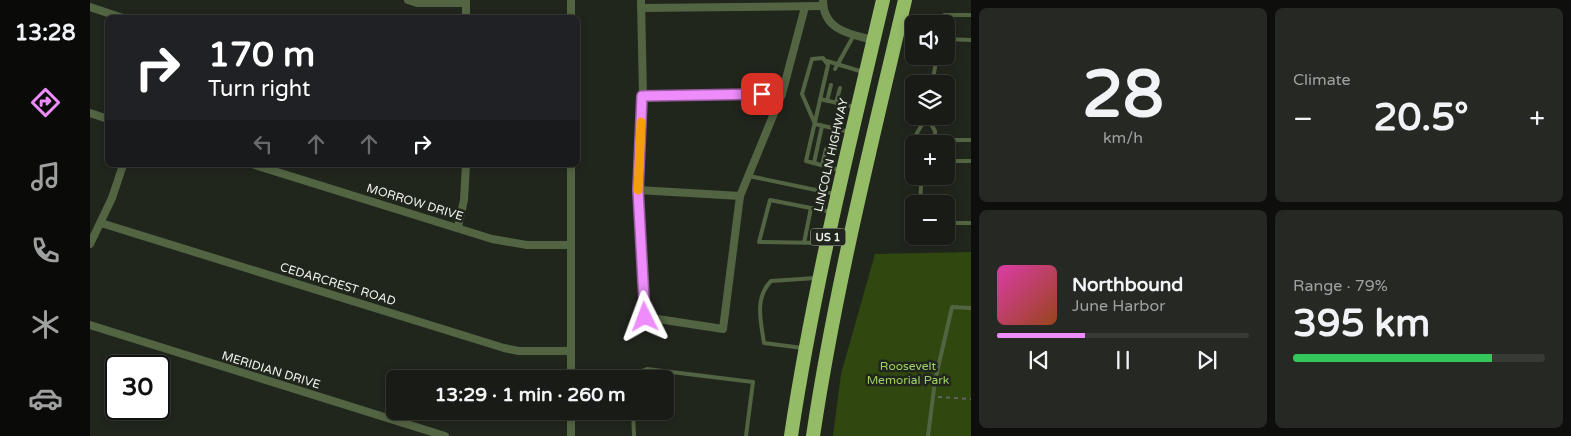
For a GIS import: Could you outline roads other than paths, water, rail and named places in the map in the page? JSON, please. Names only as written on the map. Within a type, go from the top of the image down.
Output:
[{"type":"highway","name":"LINCOLN HIGHWAY","points":[[791,436],[804,348],[818,277],[883,0]]},
{"type":"highway","name":"US 1","points":[[813,436],[841,275],[904,0]]},
{"type":"street","points":[[408,0],[417,3],[466,2],[466,15]]},
{"type":"street","points":[[571,0],[571,15]]},
{"type":"street","points":[[805,7],[782,94],[740,196],[723,329],[645,317],[638,190],[642,96],[641,4],[805,7],[823,3],[827,18],[834,27],[874,40]]},
{"type":"street","points":[[90,7],[114,15]]},
{"type":"street","points":[[642,96],[782,94]]},
{"type":"street","points":[[90,113],[105,118]]},
{"type":"street","points":[[90,244],[101,223],[122,167]]},
{"type":"street","name":"MORROW DRIVE","points":[[262,167],[492,239],[515,244],[571,245]]},
{"type":"street","points":[[458,227],[464,200],[466,167]]},
{"type":"street","points":[[571,167],[571,370]]},
{"type":"street","points":[[638,190],[740,196]]},
{"type":"street","name":"CEDARCREST ROAD","points":[[101,223],[504,348],[519,351],[571,351]]},
{"type":"street","name":"MERIDIAN DRIVE","points":[[90,325],[445,436]]},
{"type":"street","points":[[570,420],[570,436]]},
{"type":"lane","points":[[955,15],[971,15]]},
{"type":"lane","points":[[897,32],[905,33]]},
{"type":"lane","points":[[835,70],[836,64],[854,35]]},
{"type":"lane","points":[[955,39],[971,40]]},
{"type":"lane","points":[[815,124],[802,94],[812,59],[823,58],[827,63],[866,72]]},
{"type":"lane","points":[[827,63],[806,160],[843,171]]},
{"type":"lane","points":[[844,72],[846,67]]},
{"type":"lane","points":[[827,101],[831,85]]},
{"type":"lane","points":[[836,103],[840,88]]},
{"type":"lane","points":[[820,99],[858,108]]},
{"type":"lane","points":[[815,124],[852,132]]},
{"type":"lane","points":[[814,163],[822,126]]},
{"type":"lane","points":[[830,133],[832,128]]},
{"type":"lane","points":[[955,141],[971,140]]},
{"type":"lane","points":[[822,165],[826,149]]},
{"type":"lane","points":[[955,161],[971,161]]},
{"type":"lane","points":[[748,176],[838,195]]},
{"type":"lane","points":[[826,243],[759,242],[770,200],[833,213]]},
{"type":"lane","points":[[804,243],[811,208]]},
{"type":"lane","points":[[955,223],[971,223]]},
{"type":"lane","points":[[804,348],[764,343],[759,309],[764,288],[771,281],[818,277]]},
{"type":"lane","points":[[928,436],[933,396],[952,307],[971,308]]},
{"type":"lane","points":[[674,372],[753,382],[746,436]]},
{"type":"lane","points":[[633,420],[634,436]]},
{"type":"park label","name":"Roosevelt Memorial Park","points":[[908,373]]}]
